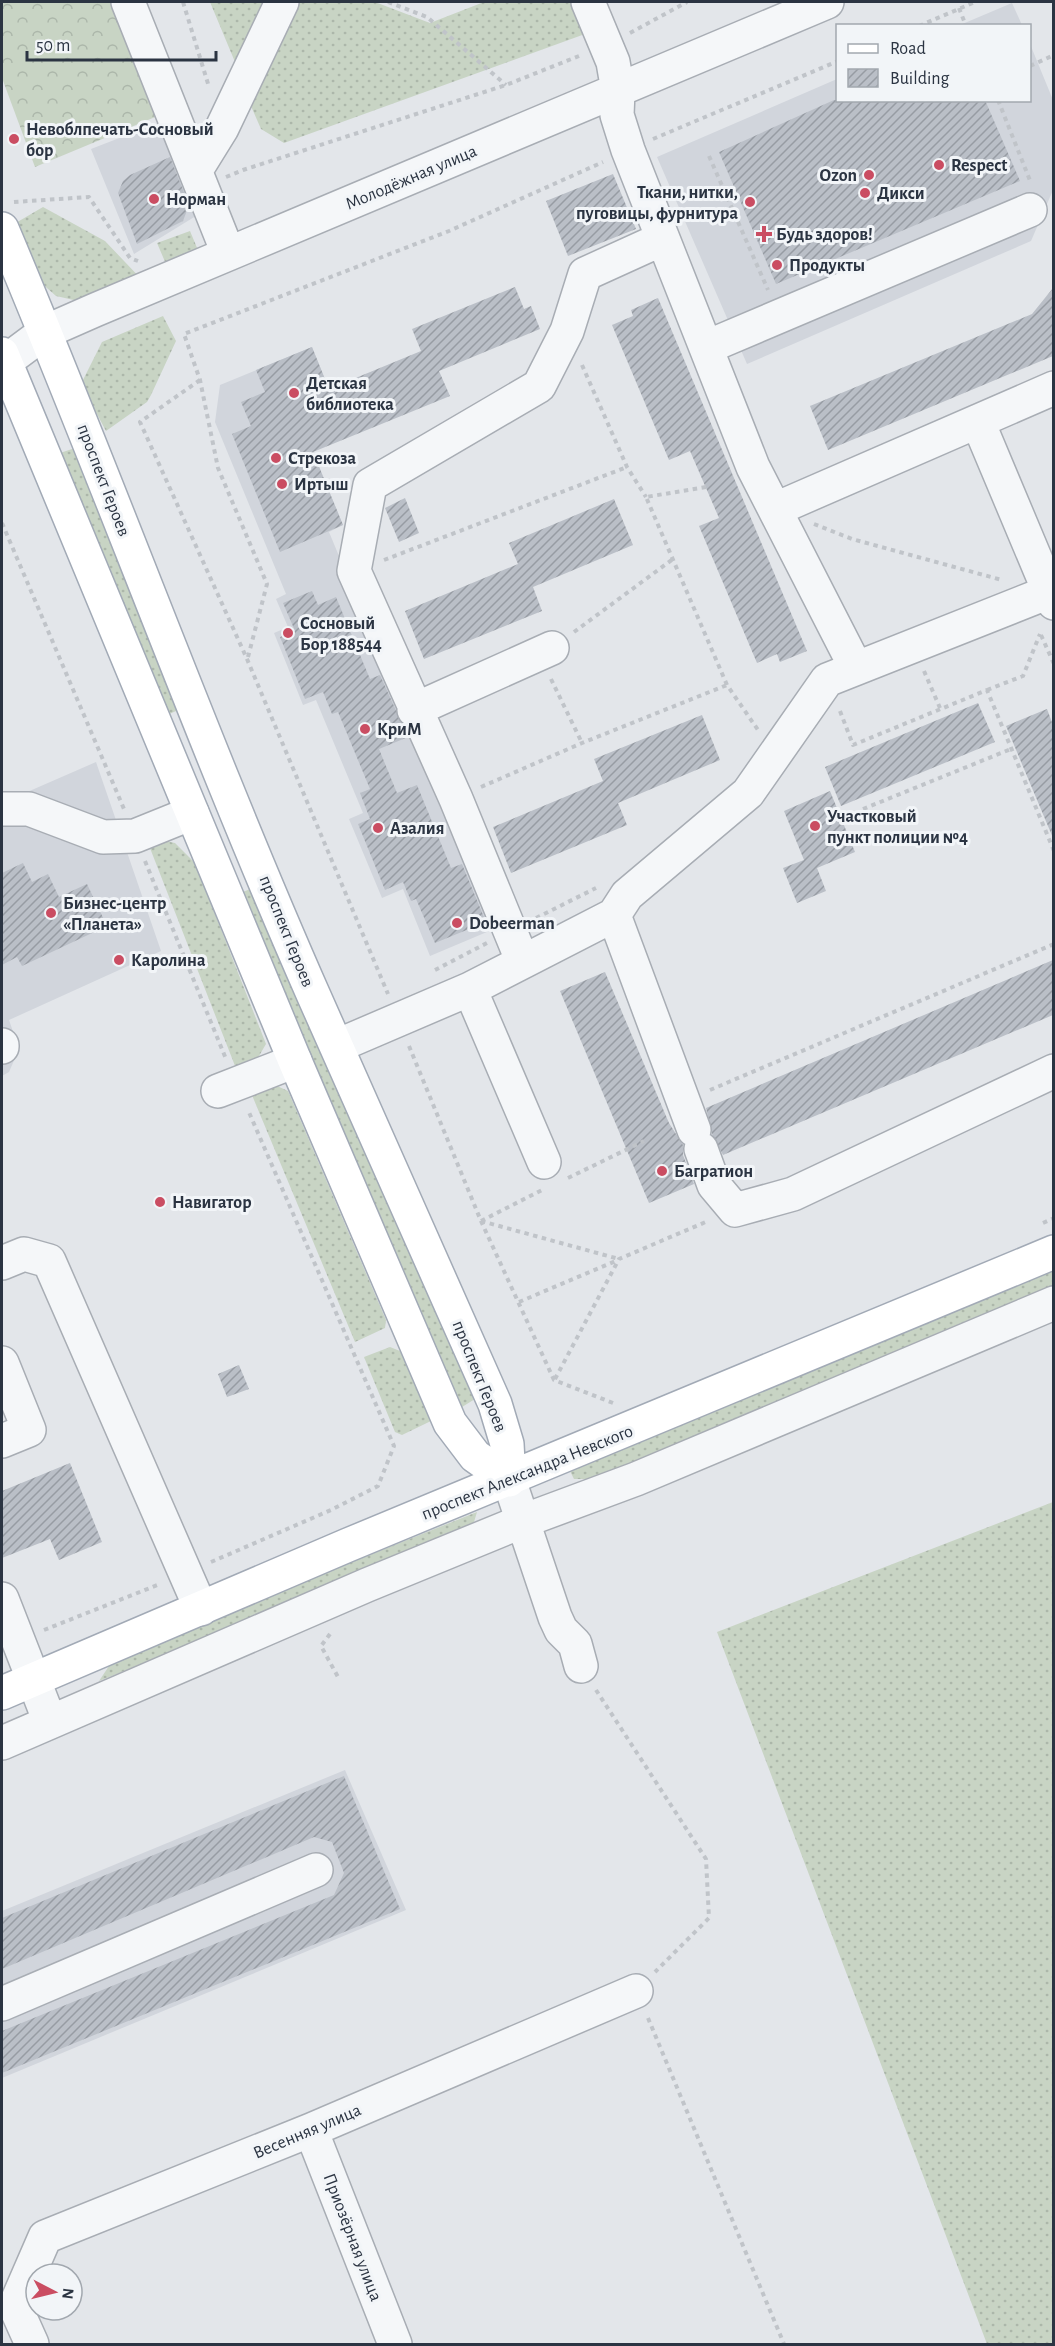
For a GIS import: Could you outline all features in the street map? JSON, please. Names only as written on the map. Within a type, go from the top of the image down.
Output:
[{"type":"main road","name":"проспект Героев","points":[[7,215],[45,332],[153,608],[308,983],[495,1404],[507,1444],[508,1480]]},
{"type":"main road","name":"проспект Героев","points":[[3,360],[294,1061],[450,1423],[475,1456],[508,1480]]},
{"type":"main road","name":"проспект Александра Невского","points":[[2,1693],[348,1545],[1053,1252]]},
{"type":"street","points":[[128,2],[228,253]]},
{"type":"street","points":[[200,179],[282,2]]},
{"type":"street","points":[[588,2],[607,45],[618,91],[617,114],[628,150],[753,467],[790,514],[842,674]]},
{"type":"street","name":"Молодёжная улица","points":[[3,360],[45,332],[827,2]]},
{"type":"street","points":[[707,347],[1030,210]]},
{"type":"street","points":[[517,945],[354,571],[370,485],[539,386],[567,331],[585,274],[662,239]]},
{"type":"street","points":[[790,514],[1053,388]]},
{"type":"street","points":[[337,1046],[393,1007],[470,989],[517,945],[614,915],[627,895],[748,793],[842,674],[914,646],[1046,607],[978,422]]},
{"type":"street","points":[[414,711],[546,651]]},
{"type":"street","points":[[2,809],[29,809],[103,837],[135,836],[192,813]]},
{"type":"street","points":[[614,915],[714,1185],[735,1210],[793,1194],[1053,1071]]},
{"type":"street","points":[[470,989],[544,1162]]},
{"type":"street","points":[[227,1087],[294,1061]]},
{"type":"street","points":[[2,1263],[24,1254],[49,1261],[201,1609]]},
{"type":"street","points":[[2,1743],[367,1585],[523,1521],[636,1479],[1053,1303]]},
{"type":"street","points":[[2,1364],[30,1430],[2,1442]]},
{"type":"street","points":[[508,1480],[558,1623],[575,1644],[581,1666]]},
{"type":"street","points":[[2,1599],[51,1722]]},
{"type":"street","points":[[2,2004],[316,1870]]},
{"type":"street","name":"Весенняя улица","points":[[32,2344],[15,2306],[45,2237],[311,2130],[636,1991]]},
{"type":"street","name":"Приозёрная улица","points":[[311,2130],[395,2344]]},
{"type":"path","points":[[388,2],[427,18],[506,85]]},
{"type":"path","points":[[200,179],[243,170],[506,85],[607,45],[687,2]]},
{"type":"path","points":[[923,24],[975,2]]},
{"type":"path","points":[[959,8],[965,24]]},
{"type":"path","points":[[1031,65],[1053,55]]},
{"type":"path","points":[[247,659],[267,584],[218,468],[200,380],[184,334],[449,231],[628,150],[836,61]]},
{"type":"path","points":[[999,102],[1040,206],[1030,210]]},
{"type":"path","points":[[709,156],[780,317]]},
{"type":"path","points":[[7,215],[89,197],[130,258],[147,265]]},
{"type":"path","points":[[578,357],[627,467],[646,496],[727,685],[759,732]]},
{"type":"path","points":[[200,380],[140,422],[247,659],[481,1221],[554,1380],[619,1259]]},
{"type":"path","points":[[380,562],[627,467]]},
{"type":"path","points":[[646,496],[706,487]]},
{"type":"path","points":[[790,514],[852,539],[1009,582]]},
{"type":"path","points":[[2,523],[135,836],[227,1087],[394,1446]]},
{"type":"path","points":[[582,743],[546,651],[673,560]]},
{"type":"path","points":[[842,674],[853,745],[1023,676],[1040,634],[1046,607]]},
{"type":"path","points":[[1040,634],[1053,664]]},
{"type":"path","points":[[914,646],[940,708]]},
{"type":"path","points":[[481,787],[582,743],[727,685]]},
{"type":"path","points":[[987,690],[1053,850]]},
{"type":"path","points":[[863,809],[1011,749]]},
{"type":"path","points":[[430,973],[517,945],[606,883]]},
{"type":"path","points":[[693,1127],[1053,944]]},
{"type":"path","points":[[393,1007],[399,989]]},
{"type":"path","points":[[625,1149],[644,1141]]},
{"type":"path","points":[[519,1302],[735,1210]]},
{"type":"path","points":[[481,1221],[619,1259]]},
{"type":"path","points":[[321,1646],[338,1677]]},
{"type":"path","points":[[581,1666],[706,1859],[709,1918],[636,1991],[784,2344]]},
{"type":"shaded area","points":[[1012,3],[1022,24],[962,24]]},
{"type":"shaded area","points":[[1031,46],[1053,100],[1053,190],[1031,241],[747,364],[657,157],[836,79],[836,102],[1031,102]]},
{"type":"shaded area","points":[[171,118],[204,211],[134,254],[91,149]]},
{"type":"shaded area","points":[[312,347],[329,389],[315,395],[311,447],[343,525],[329,532],[494,929],[430,956],[403,889],[382,898],[349,819],[363,813],[316,700],[303,705],[274,633],[288,627],[276,599],[286,594],[215,422],[220,385]]},
{"type":"shaded area","points":[[96,762],[161,951],[9,1020],[19,1049],[9,1072],[2,1076],[2,803]]},
{"type":"shaded area","points":[[345,1770],[406,1910],[2,2078],[2,1911]]},
{"type":"green space","points":[[2,2],[112,2],[160,115],[35,167],[2,78]]},
{"type":"green space","points":[[210,2],[274,2],[240,74]]},
{"type":"green space","points":[[293,2],[375,2],[430,23],[484,2],[573,2],[585,34],[284,143],[261,129],[247,97]]},
{"type":"green space","points":[[43,207],[105,241],[145,283],[87,303],[56,296],[39,281],[14,224]]},
{"type":"green space","points":[[190,231],[200,255],[169,271],[157,243]]},
{"type":"green space","points":[[163,316],[176,341],[151,395],[147,402],[106,431],[81,384],[102,342]]},
{"type":"green space","points":[[75,448],[181,709],[169,714],[60,453]]},
{"type":"green space","points":[[160,840],[175,843],[195,863],[266,1044],[256,1061],[237,1071],[148,843]]},
{"type":"green space","points":[[255,887],[475,1399],[462,1407],[310,1056],[243,892]]},
{"type":"green space","points":[[275,1085],[288,1091],[386,1320],[385,1328],[355,1342],[249,1088]]},
{"type":"green space","points":[[1053,1269],[1053,1291],[610,1479],[574,1479],[570,1471]]},
{"type":"green space","points":[[390,1347],[400,1351],[431,1421],[402,1435],[395,1432],[364,1357]]},
{"type":"green space","points":[[1053,1502],[1053,2344],[987,2344],[717,1632]]},
{"type":"green space","points":[[477,1512],[471,1532],[99,1681],[115,1657]]},
{"type":"building","name":"Дикси","points":[[834,100],[836,102],[986,102],[1020,181],[776,284],[719,152]]},
{"type":"building","name":"Норман","points":[[170,157],[189,205],[183,221],[137,244],[118,193],[123,181],[130,175]]},
{"type":"building","points":[[613,174],[636,229],[568,256],[546,201]]},
{"type":"building","points":[[515,287],[524,309],[531,306],[540,329],[439,371],[450,396],[313,452],[343,525],[280,552],[232,434],[251,426],[241,402],[265,392],[256,370],[312,347],[329,389],[421,351],[412,329]]},
{"type":"building","points":[[1053,288],[1053,356],[828,450],[810,406],[1032,314]]},
{"type":"building","points":[[658,298],[807,651],[780,662],[777,654],[757,663],[699,526],[719,518],[690,451],[669,460],[612,325],[633,316],[631,310]]},
{"type":"building","points":[[405,498],[419,533],[399,542],[385,508]]},
{"type":"building","points":[[614,499],[633,545],[533,587],[542,611],[424,659],[405,611],[518,564],[509,543]]},
{"type":"building","points":[[312,591],[318,605],[336,597],[370,679],[380,675],[408,737],[379,749],[397,793],[417,785],[451,868],[462,864],[486,922],[435,943],[416,899],[411,901],[403,882],[385,890],[358,824],[370,819],[360,793],[370,789],[338,712],[332,714],[323,692],[305,699],[280,637],[295,631],[283,603]]},
{"type":"building","points":[[978,703],[995,742],[841,806],[825,767]]},
{"type":"building","points":[[1047,709],[1053,725],[1053,838],[1006,726]]},
{"type":"building","points":[[702,715],[720,760],[618,803],[627,825],[511,873],[493,827],[603,781],[594,759]]},
{"type":"building","points":[[830,791],[855,852],[817,868],[826,891],[797,903],[783,868],[804,860],[784,811]]},
{"type":"building","name":"Бизнес-центр «Планета»","points":[[23,863],[32,882],[48,874],[59,897],[87,884],[107,926],[22,966],[17,957],[2,965],[2,873]]},
{"type":"building","points":[[1053,960],[1053,1015],[723,1155],[712,1134],[706,1108]]},
{"type":"building","points":[[605,972],[669,1123],[683,1145],[683,1155],[694,1184],[649,1203],[560,991]]},
{"type":"building","points":[[239,1365],[249,1389],[227,1397],[218,1374]]},
{"type":"building","points":[[70,1463],[102,1542],[59,1560],[50,1539],[2,1558],[2,1491]]},
{"type":"building","points":[[344,1776],[400,1909],[2,2073],[2,2031],[334,1895],[344,1873],[332,1842],[314,1837],[2,1969],[2,1918]]},
{"type":"place","name":"Невоблпечать-Сосновый бор","points":[[14,139]]},
{"type":"place","name":"Respect","points":[[939,165]]},
{"type":"place","name":"Ozon","points":[[869,175]]},
{"type":"place","name":"Дикси","points":[[865,193]]},
{"type":"place","name":"Норман","points":[[154,199]]},
{"type":"place","name":"Ткани, нитки, пуговицы, фурнитура","points":[[750,202]]},
{"type":"place","name":"Будь здоров!","points":[[764,234]]},
{"type":"place","name":"Продукты","points":[[777,265]]},
{"type":"place","name":"Детская библиотека","points":[[294,393]]},
{"type":"place","name":"Стрекоза","points":[[276,458]]},
{"type":"place","name":"Иртыш","points":[[282,484]]},
{"type":"place","name":"Сосновый Бор 188544","points":[[288,633]]},
{"type":"place","name":"КриМ","points":[[365,729]]},
{"type":"place","name":"Участковый пункт полиции №4","points":[[815,826]]},
{"type":"place","name":"Азалия","points":[[378,828]]},
{"type":"place","name":"Бизнес-центр «Планета»","points":[[51,913]]},
{"type":"place","name":"Dobeerman","points":[[457,923]]},
{"type":"place","name":"Каролина","points":[[119,960]]},
{"type":"place","name":"Багратион","points":[[662,1171]]},
{"type":"place","name":"Навигатор","points":[[160,1202]]}]
